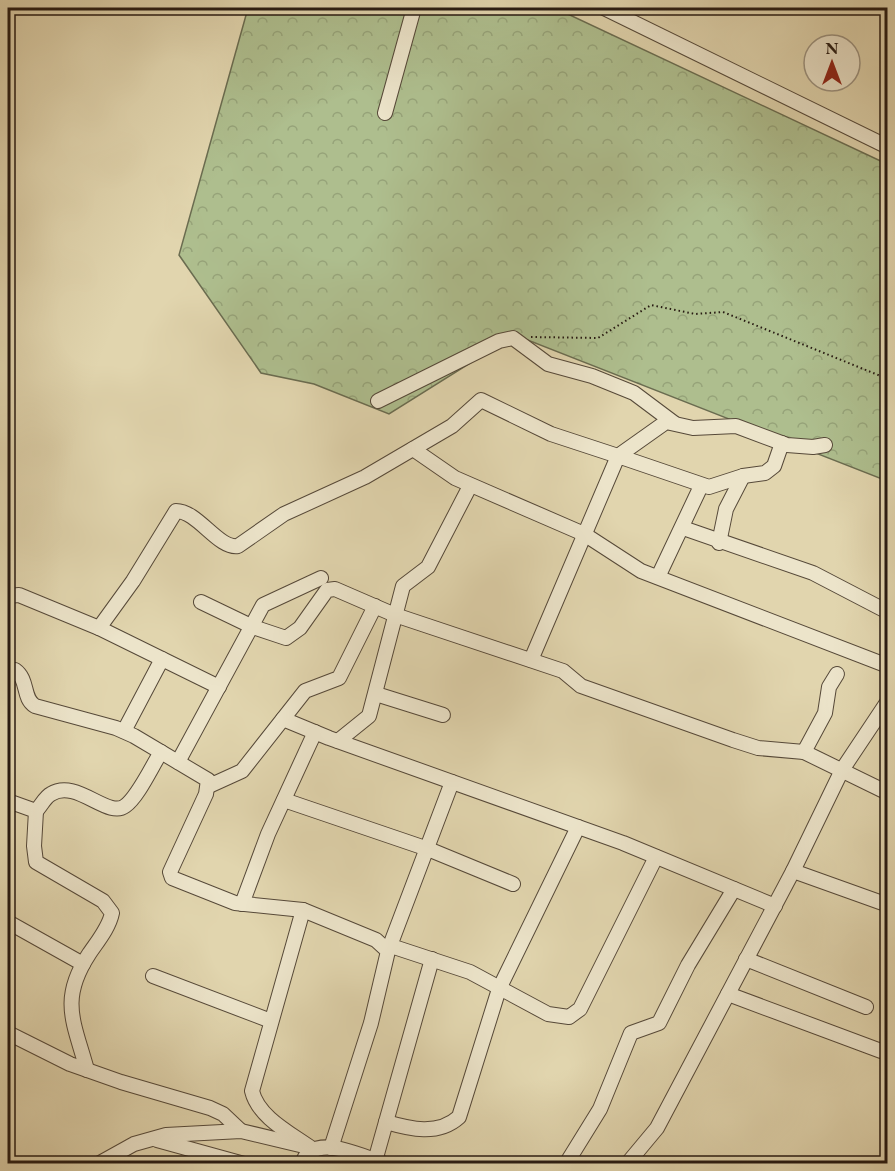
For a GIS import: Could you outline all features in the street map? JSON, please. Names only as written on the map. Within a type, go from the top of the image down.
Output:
[{"type":"street","points":[[385,113],[414,8]]},
{"type":"street","points":[[604,8],[888,147]]},
{"type":"street","points":[[378,401],[499,341],[513,338],[548,364],[592,376],[634,393],[674,423]]},
{"type":"street","points":[[99,628],[133,581],[176,511],[187,514],[235,547],[284,514],[365,477],[452,426],[481,400],[551,434],[701,486],[709,487],[743,476],[769,471],[777,460],[782,443]]},
{"type":"street","points":[[531,660],[618,456],[660,424],[674,423],[693,428],[736,426],[798,447],[825,445]]},
{"type":"street","points":[[413,449],[470,486],[584,534],[641,571],[888,666]]},
{"type":"street","points":[[719,543],[726,509],[743,476]]},
{"type":"street","points":[[338,741],[369,716],[404,586],[428,567],[470,486]]},
{"type":"street","points":[[658,577],[701,486]]},
{"type":"street","points":[[683,528],[719,543],[813,573],[888,612]]},
{"type":"street","points":[[178,762],[267,603],[321,578]]},
{"type":"street","points":[[201,602],[281,638],[291,637],[329,588],[395,615],[563,671],[581,686],[733,740],[758,748],[804,752],[888,793]]},
{"type":"street","points":[[8,596],[19,595],[99,628],[219,687]]},
{"type":"street","points":[[209,786],[233,778],[242,771],[305,691],[339,678],[375,606]]},
{"type":"street","points":[[124,731],[162,659]]},
{"type":"street","points":[[8,671],[15,670],[24,678],[28,699],[35,706],[124,731],[208,780],[209,786],[170,872],[172,878],[242,904],[303,910],[376,940],[389,948],[432,959],[484,978],[499,989],[548,1014],[569,1017],[576,1014],[656,857]]},
{"type":"street","points":[[804,752],[825,713],[829,687],[837,674]]},
{"type":"street","points":[[376,693],[443,715]]},
{"type":"street","points":[[627,1164],[657,1128],[775,906],[842,770],[888,701]]},
{"type":"street","points":[[283,719],[578,827],[775,906]]},
{"type":"street","points":[[242,904],[284,800],[315,732]]},
{"type":"street","points":[[87,1070],[70,1001],[72,987],[112,913],[103,901],[36,862],[34,855],[36,812],[51,794],[66,791],[82,794],[112,810],[118,810],[131,800],[161,752]]},
{"type":"street","points":[[331,1148],[371,1023],[389,948],[452,782]]},
{"type":"street","points":[[284,800],[428,849],[513,884]]},
{"type":"street","points":[[8,801],[36,812]]},
{"type":"street","points":[[386,1122],[422,1130],[446,1126],[459,1117],[499,989],[578,827]]},
{"type":"street","points":[[793,871],[888,905]]},
{"type":"street","points":[[566,1164],[600,1109],[631,1033],[654,1026],[660,1021],[688,966],[734,889]]},
{"type":"street","points":[[303,910],[252,1091],[255,1102],[262,1111],[311,1148]]},
{"type":"street","points":[[8,922],[83,964]]},
{"type":"street","points":[[100,1163],[150,1138],[241,1131],[311,1148],[331,1148],[380,1162],[386,1122],[432,959]]},
{"type":"street","points":[[746,959],[866,1007]]},
{"type":"street","points":[[153,976],[271,1021]]},
{"type":"street","points":[[728,994],[881,1051]]},
{"type":"street","points":[[8,1033],[87,1070],[210,1108],[224,1114],[241,1131]]},
{"type":"street","points":[[150,1138],[244,1164]]},
{"type":"street","points":[[302,1164],[305,1154],[311,1148]]},
{"type":"path","points":[[513,338],[534,336],[597,338],[651,305],[695,314],[723,312],[888,379]]},
{"type":"green space","points":[[248,8],[555,8],[887,164],[887,481],[515,335],[389,414],[314,384],[261,373],[179,255]]}]
